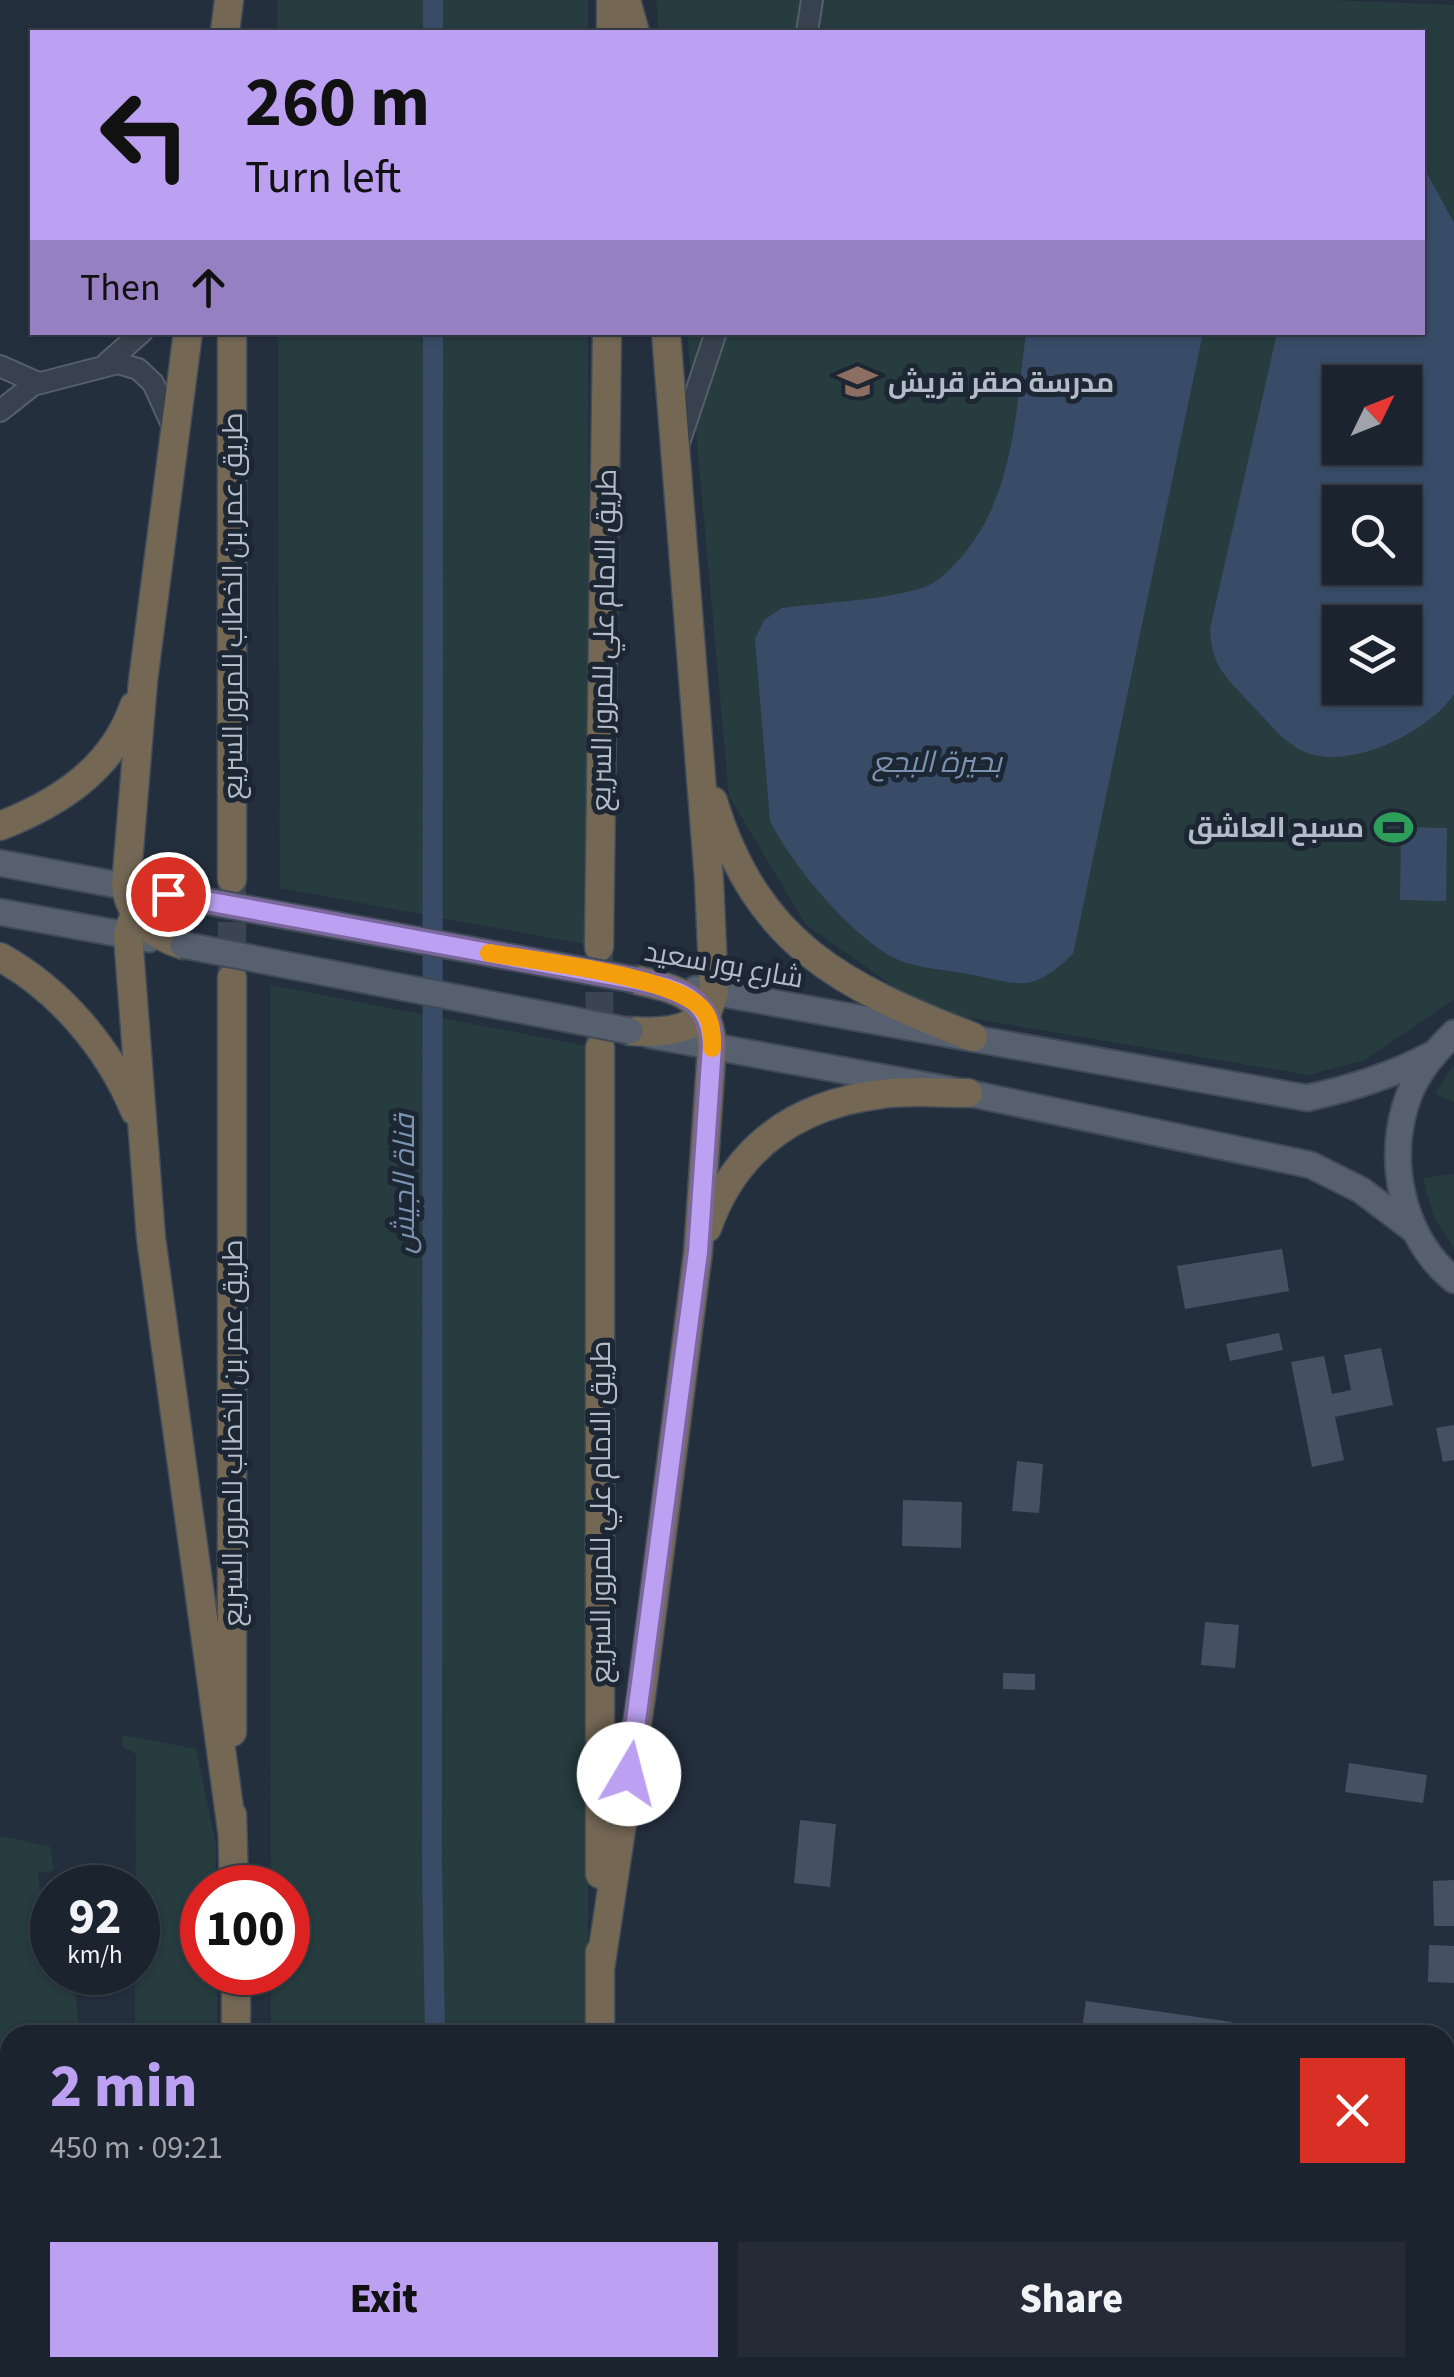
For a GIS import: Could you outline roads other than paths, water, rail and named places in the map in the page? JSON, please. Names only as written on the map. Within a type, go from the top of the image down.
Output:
[{"type":"highway","points":[[228,30],[230,0]]},
{"type":"highway","points":[[610,30],[611,0]]},
{"type":"highway","points":[[626,0],[634,30]]},
{"type":"highway","points":[[188,335],[143,681],[142,1131],[151,1238],[232,1830]]},
{"type":"highway","name":"طريق عمر بن الخطاب للمرور السريع","points":[[232,335],[232,879]]},
{"type":"highway","name":"طريق الامام علي للمرور السريع","points":[[599,947],[607,335]]},
{"type":"highway","points":[[600,1969],[698,1252],[700,762],[666,335]]},
{"type":"highway","points":[[0,826],[52,804],[80,784],[112,751],[143,681]]},
{"type":"highway","points":[[700,762],[734,859],[754,896],[786,933],[855,984],[897,1007],[973,1037]]},
{"type":"highway","points":[[140,914],[163,898],[189,898]]},
{"type":"highway","points":[[140,914],[162,938],[183,945]]},
{"type":"highway","points":[[0,957],[67,1008],[90,1036],[130,1098],[142,1131]]},
{"type":"highway","name":"طريق عمر بن الخطاب للمرور السريع","points":[[232,978],[233,1865]]},
{"type":"highway","points":[[636,980],[673,990],[701,1016]]},
{"type":"highway","points":[[630,1031],[670,1031],[701,1016]]},
{"type":"highway","name":"طريق الامام علي للمرور السريع","points":[[600,1048],[600,2025]]},
{"type":"highway","points":[[698,1252],[712,1214],[734,1173],[775,1130],[828,1106],[882,1094],[968,1093]]},
{"type":"highway","points":[[236,1995],[236,2025]]},
{"type":"main road","points":[[0,863],[140,914]]},
{"type":"main road","name":"شارع بور سعيد","points":[[189,898],[636,980]]},
{"type":"main road","points":[[0,912],[140,914]]},
{"type":"main road","points":[[183,945],[630,1031]]},
{"type":"main road","points":[[701,1016],[968,1093],[1310,1165],[1361,1190],[1414,1230]]},
{"type":"main road","name":"شارع بور سعيد","points":[[701,1016],[973,1037],[1306,1098],[1396,1074],[1432,1054]]},
{"type":"main road","points":[[1454,1033],[1432,1054],[1409,1094],[1398,1140],[1400,1186],[1414,1230],[1441,1269],[1454,1280]]},
{"type":"street","points":[[807,30],[812,0]]},
{"type":"street","points":[[107,363],[139,335]]},
{"type":"street","points":[[675,454],[715,335]]},
{"type":"street","points":[[0,411],[38,383],[107,363],[128,365],[146,375],[159,392],[175,431]]},
{"type":"street","points":[[0,366],[38,383]]},
{"type":"water","points":[[1425,170],[1454,223],[1454,694],[1408,734],[1365,752],[1323,757],[1297,748],[1282,736],[1226,677],[1213,652],[1210,629],[1277,335],[1425,335]]},
{"type":"water","name":"بحيرة البجع","points":[[1026,335],[1203,335],[1073,954],[1046,976],[1024,983],[922,967],[888,955],[849,923],[810,881],[770,821],[755,639],[764,620],[782,608],[903,593],[939,579],[956,563],[990,512],[1015,425]]},
{"type":"water","points":[[1401,827],[1447,828],[1446,901],[1400,900]]},
{"type":"waterway","name":"قناة الجيش","points":[[433,0],[433,30]]},
{"type":"waterway","name":"قناة الجيش","points":[[433,335],[435,2025]]},
{"type":"tunnel","points":[[232,880],[232,977]]},
{"type":"tunnel","points":[[599,950],[600,1047]]},
{"type":"place","name":"مدرسة صقر قريش","points":[[858,382]]},
{"type":"place","name":"مسبح العاشق","points":[[1394,827]]}]
